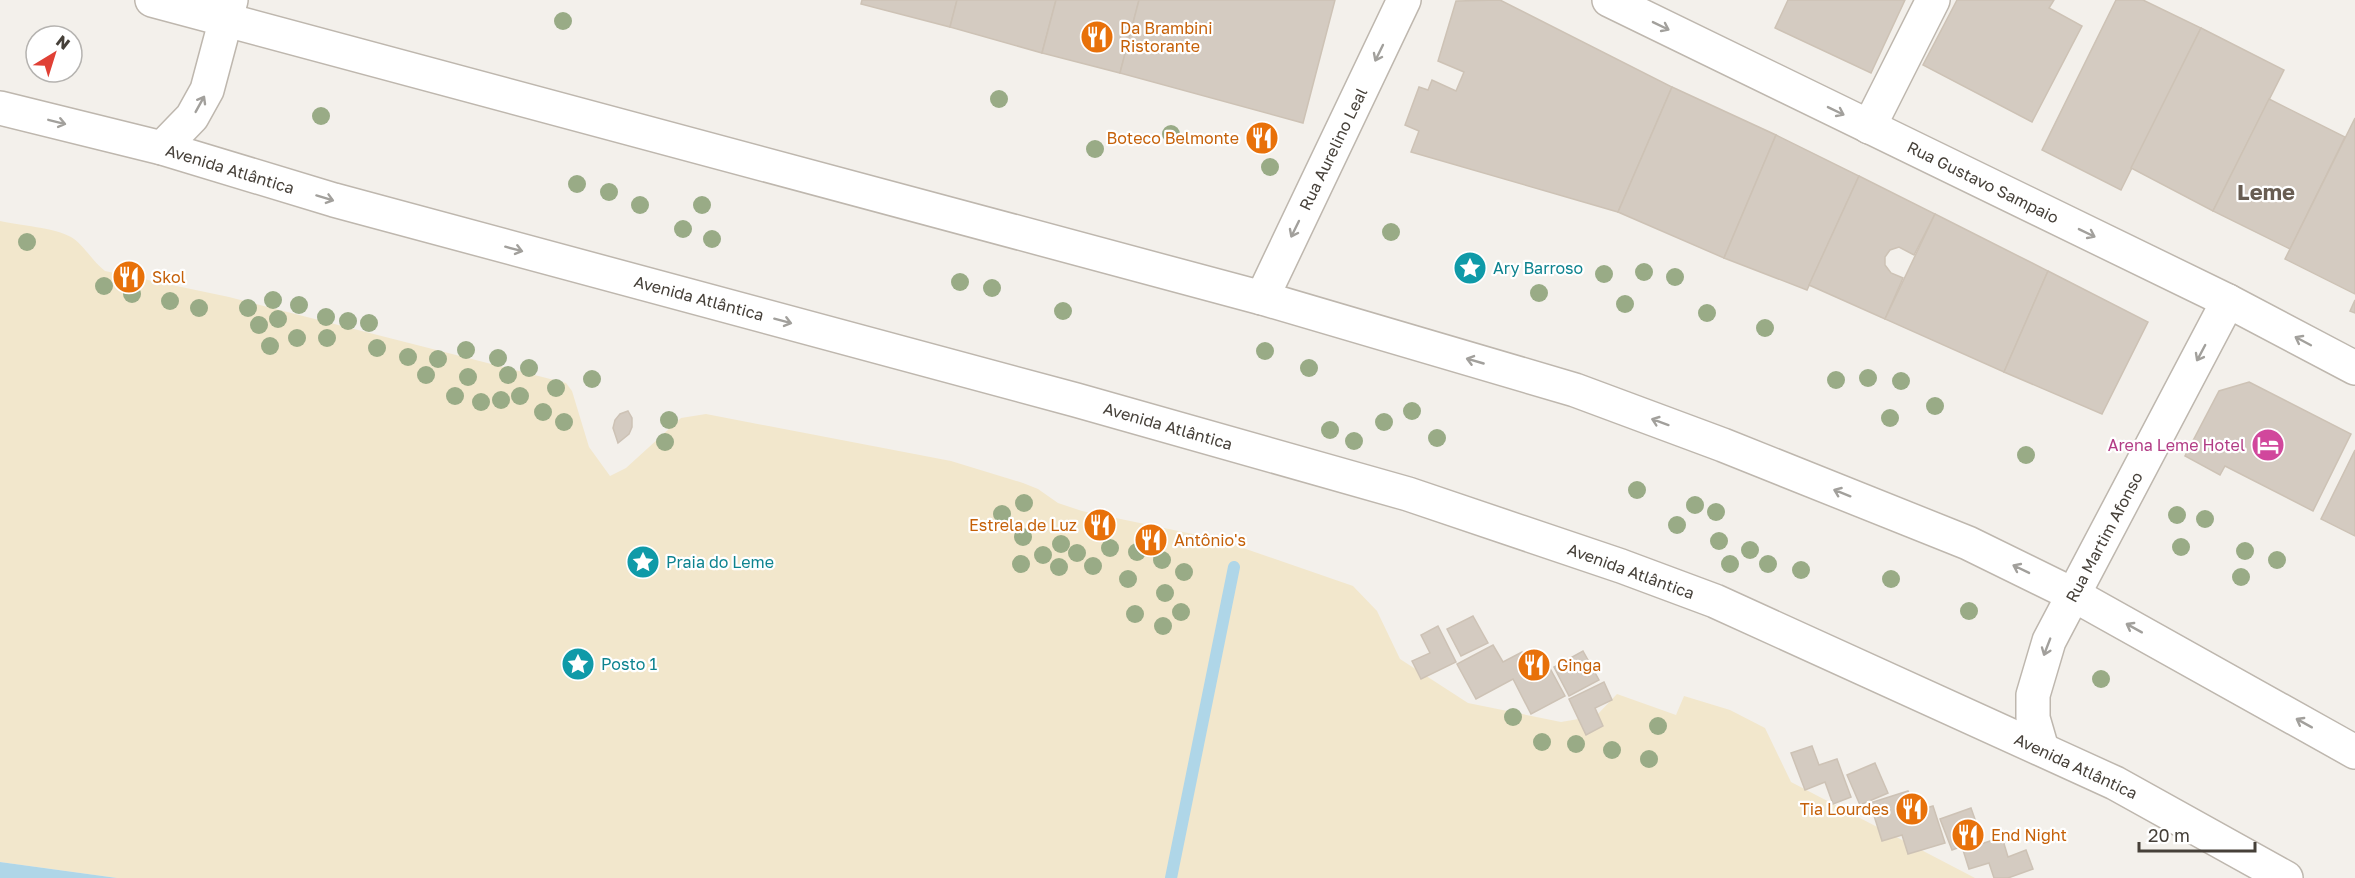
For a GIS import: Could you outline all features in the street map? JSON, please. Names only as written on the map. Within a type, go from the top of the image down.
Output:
[{"type":"street","points":[[152,0],[228,9],[373,60],[1262,298],[1575,390],[1723,445],[1968,543],[2074,595],[2355,752]]},
{"type":"street","name":"Rua Aurelino Leal","points":[[1262,298],[1404,0]]},
{"type":"street","name":"Rua Gustavo Sampaio","points":[[1608,0],[2228,302],[2355,368]]},
{"type":"street","points":[[1869,127],[1933,0]]},
{"type":"street","points":[[162,148],[192,117],[207,90],[228,9]]},
{"type":"street","name":"Avenida Atlântica","points":[[0,108],[162,148],[334,200],[1076,400],[1408,494],[1622,566],[1715,602],[2132,791],[2286,878]]},
{"type":"street","name":"Rua Martim Afonso","points":[[2042,749],[2033,718],[2033,695],[2049,641],[2228,302]]},
{"type":"sand","name":"Praia do Leme","points":[[0,221],[47,229],[71,237],[105,271],[229,297],[566,383],[572,391],[589,447],[610,476],[626,468],[681,418],[706,414],[951,461],[1023,483],[1038,489],[1058,503],[1082,511],[1217,539],[1353,586],[1377,611],[1400,659],[1468,703],[1561,722],[1596,716],[1617,694],[1676,715],[1684,696],[1730,710],[1765,728],[1791,782],[1975,878],[117,878],[0,862]]},
{"type":"water","points":[[0,862],[117,878],[0,878]]},
{"type":"building","points":[[862,0],[957,0],[950,27],[861,4]]},
{"type":"building","points":[[957,0],[1056,0],[1042,53],[950,27]]},
{"type":"building","points":[[1056,0],[1139,0],[1120,73],[1042,53]]},
{"type":"building","points":[[1139,0],[1335,0],[1303,123],[1120,73]]},
{"type":"building","points":[[1500,0],[1672,87],[1618,212],[1411,152],[1419,131],[1405,125],[1419,87],[1428,90],[1432,80],[1456,91],[1464,72],[1438,61],[1456,1]]},
{"type":"building","points":[[1788,0],[1905,0],[1871,73],[1775,28]]},
{"type":"building","points":[[1957,0],[2054,0],[2049,8],[2082,26],[2032,122],[1923,65]]},
{"type":"building","points":[[2116,0],[2143,0],[2201,28],[2121,190],[2042,150]]},
{"type":"building","points":[[2201,28],[2284,70],[2213,211],[2131,168]]},
{"type":"building","points":[[1672,87],[1776,135],[1724,258],[1618,212]]},
{"type":"building","points":[[2269,99],[2345,137],[2290,249],[2213,211]]},
{"type":"building","points":[[2355,118],[2355,294],[2285,259]]},
{"type":"building","points":[[1776,135],[1859,176],[1807,290],[1724,258]]},
{"type":"building","points":[[1859,176],[1935,214],[1914,255],[1899,247],[1890,250],[1885,257],[1885,265],[1891,273],[1903,278],[1885,319],[1809,285]]},
{"type":"building","points":[[1935,214],[2048,271],[2004,372],[1885,319]]},
{"type":"building","points":[[2048,271],[2148,322],[2102,414],[2004,372]]},
{"type":"building","points":[[2355,300],[2355,313],[2350,311]]},
{"type":"building","name":"Arena Leme Hotel","points":[[2249,382],[2351,434],[2313,511],[2225,466],[2220,475],[2185,456],[2219,391]]},
{"type":"building","points":[[628,411],[632,418],[632,427],[629,434],[618,443],[613,428],[615,420],[620,414]]},
{"type":"building","points":[[2355,450],[2355,536],[2321,519]]},
{"type":"building","points":[[1473,616],[1488,643],[1461,656],[1447,629]]},
{"type":"building","points":[[1438,626],[1456,662],[1421,679],[1412,661],[1430,653],[1421,635]]},
{"type":"building","points":[[1493,645],[1503,662],[1522,652],[1531,669],[1546,661],[1565,696],[1531,714],[1513,679],[1476,699],[1457,664]]},
{"type":"building","points":[[1583,651],[1599,680],[1569,696],[1554,667]]},
{"type":"building","points":[[1604,682],[1612,700],[1595,708],[1603,726],[1586,735],[1569,699]]},
{"type":"building","points":[[1812,746],[1819,765],[1837,759],[1851,797],[1833,804],[1825,782],[1805,790],[1791,753]]},
{"type":"building","points":[[1875,763],[1888,793],[1860,805],[1847,775]]},
{"type":"building","points":[[1908,791],[1916,811],[1933,806],[1945,843],[1908,854],[1902,835],[1882,841],[1870,803]]},
{"type":"building","points":[[1971,808],[1982,839],[1952,850],[1940,819]]},
{"type":"building","points":[[2002,837],[2008,857],[2026,850],[2033,869],[2008,878],[1994,878],[1989,863],[1969,869],[1963,850]]},
{"type":"waterway","points":[[1171,878],[1234,567]]},
{"type":"place","name":"Da Brambini Ristorante","points":[[1097,37]]},
{"type":"place","name":"Boteco Belmonte","points":[[1262,138]]},
{"type":"place","name":"Ary Barroso","points":[[1470,268]]},
{"type":"place","name":"Skol","points":[[129,277]]},
{"type":"place","name":"Arena Leme Hotel","points":[[2268,445]]},
{"type":"place","name":"Estrela de Luz","points":[[1100,525]]},
{"type":"place","name":"Antônio's","points":[[1151,540]]},
{"type":"place","name":"Praia do Leme","points":[[643,562]]},
{"type":"place","name":"Posto 1","points":[[578,664]]},
{"type":"place","name":"Ginga","points":[[1534,665]]},
{"type":"place","name":"Tia Lourdes","points":[[1912,809]]},
{"type":"place","name":"End Night","points":[[1968,835]]},
{"type":"district","name":"Leme","points":[[2266,192]]}]
